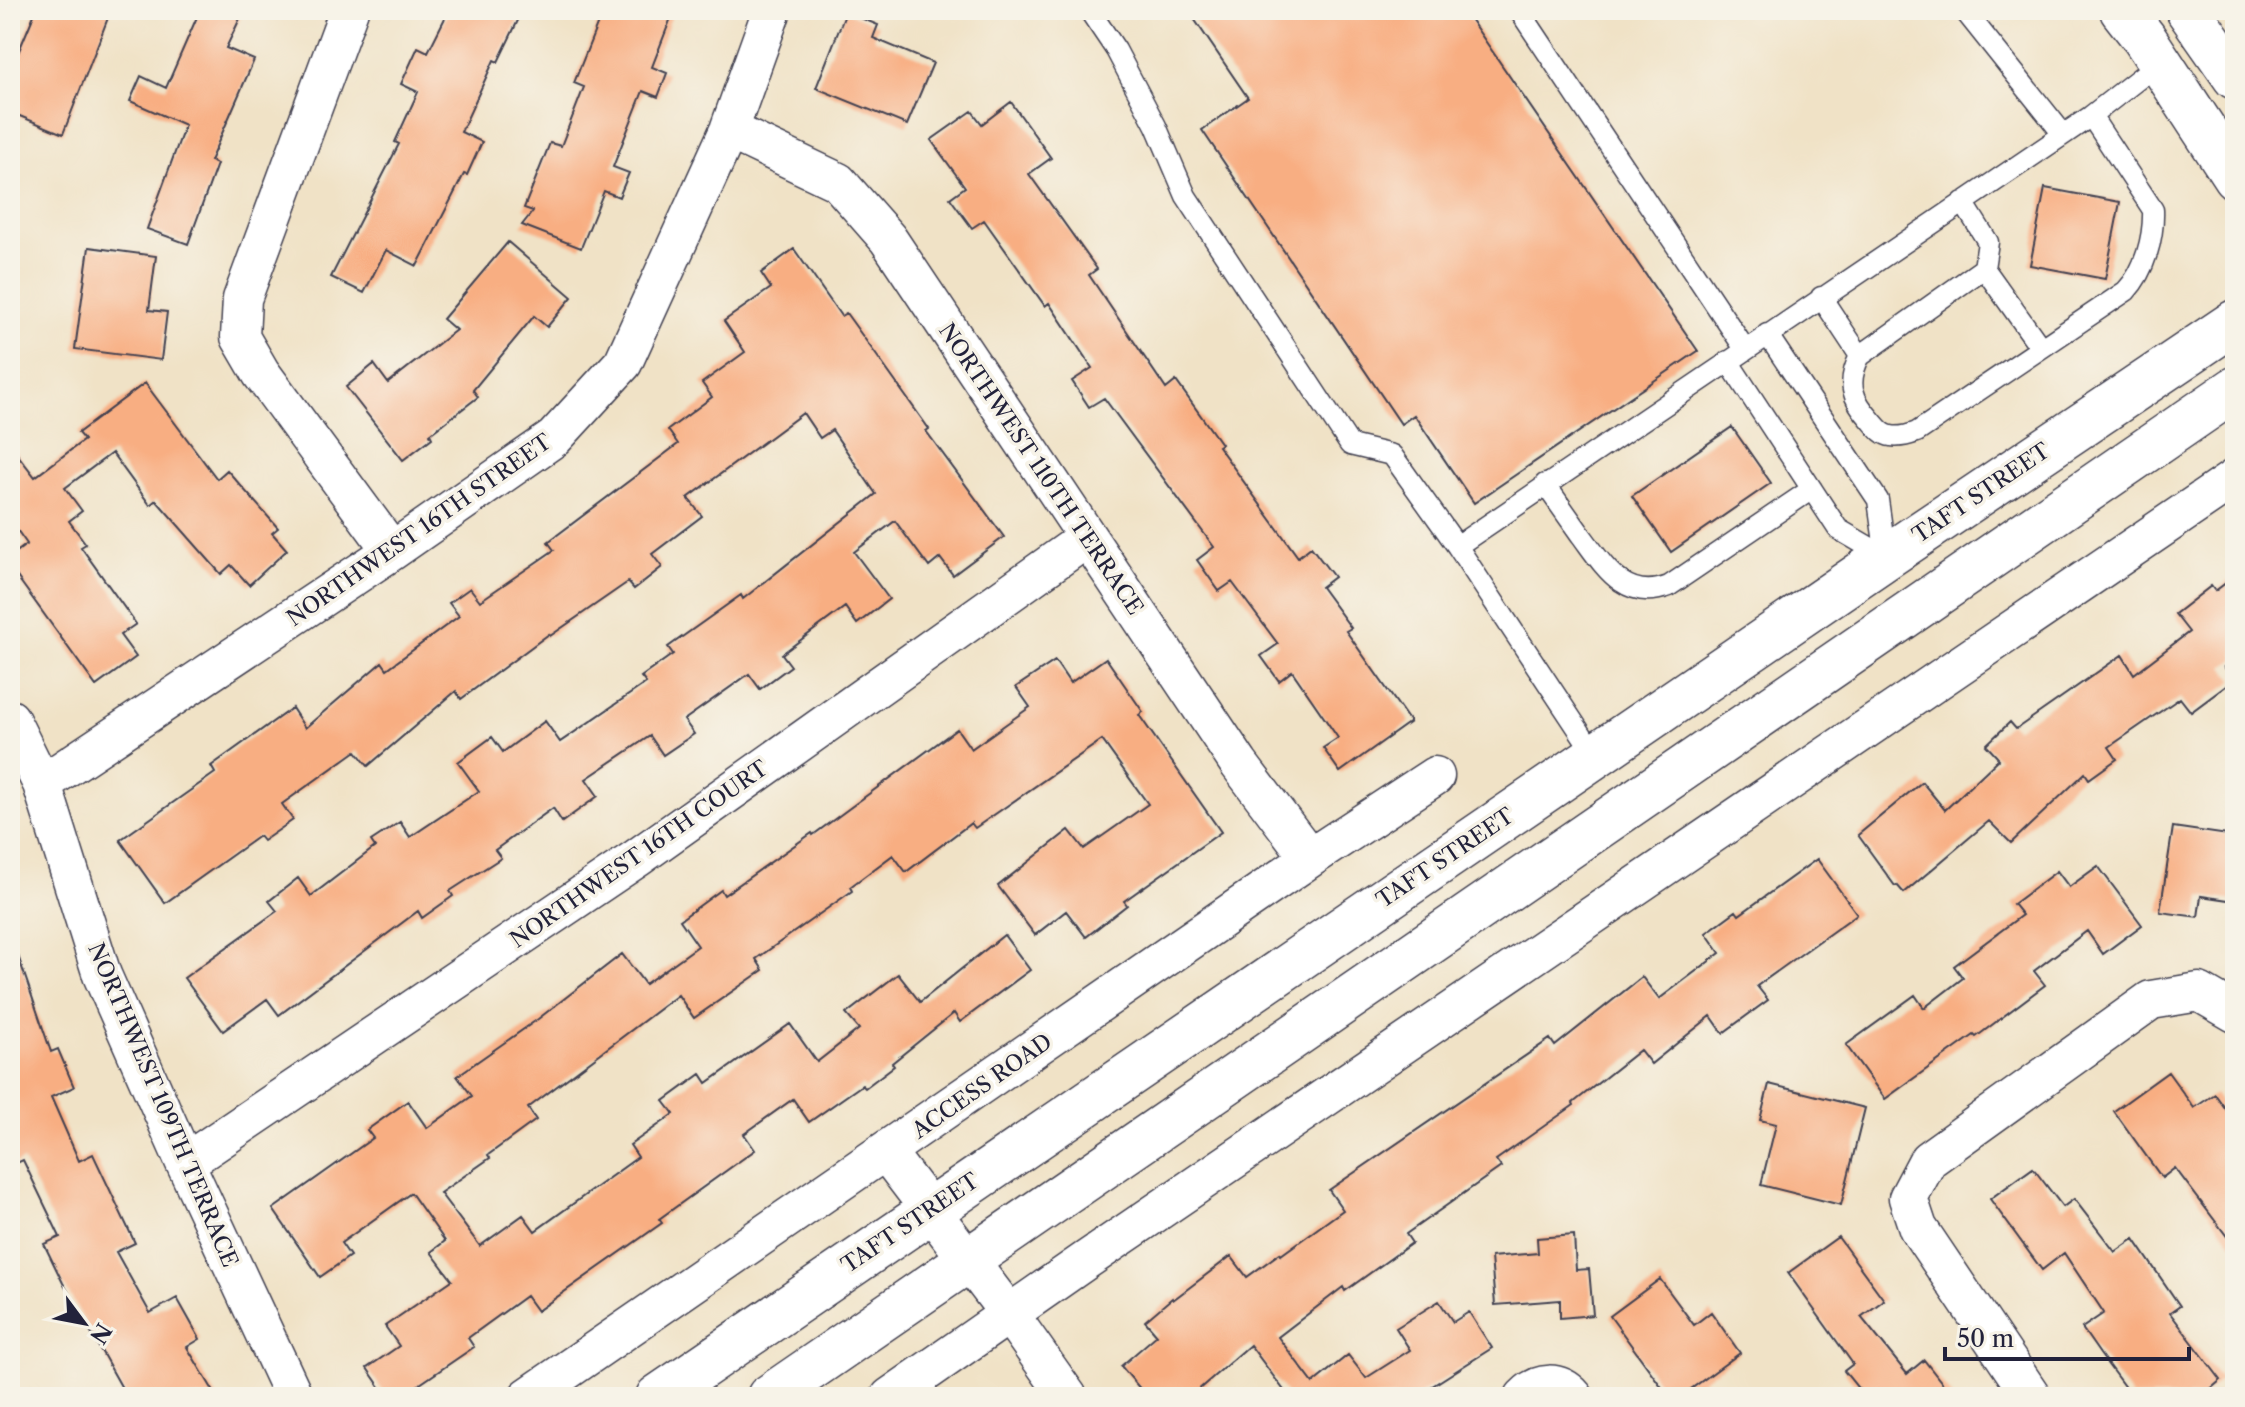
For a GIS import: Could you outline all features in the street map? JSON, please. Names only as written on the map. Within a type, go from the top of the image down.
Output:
[{"type":"street","points":[[349,10],[242,299],[240,337],[261,373],[392,551]]},
{"type":"street","name":"NORTHWEST 16TH STREET","points":[[42,784],[392,551],[554,438],[623,363],[729,130],[772,10]]},
{"type":"street","points":[[2122,10],[2235,177]]},
{"type":"street","points":[[2188,10],[2235,77]]},
{"type":"street","name":"NORTHWEST 110TH TERRACE","points":[[729,130],[838,182],[888,239],[1239,764],[1310,858]]},
{"type":"street","name":"TAFT STREET","points":[[658,1397],[2235,322]]},
{"type":"street","points":[[769,1397],[1627,804],[2235,389]]},
{"type":"street","points":[[890,1397],[2235,478]]},
{"type":"street","name":"NORTHWEST 16TH COURT","points":[[185,1163],[637,858],[1087,538]]},
{"type":"street","points":[[1886,557],[1917,607]]},
{"type":"street","name":"NORTHWEST 109TH TERRACE","points":[[10,719],[42,784],[102,975],[294,1397]]},
{"type":"street","points":[[1596,756],[1627,804]]},
{"type":"street","name":"ACCESS ROAD","points":[[528,1397],[1310,858],[1435,776]]},
{"type":"street","points":[[2032,1397],[1918,1228],[1908,1198],[1928,1160],[2151,1000],[2199,992],[2235,1013]]},
{"type":"street","points":[[886,1152],[1068,1397]]},
{"type":"street","points":[[1524,1397],[1538,1386],[1553,1384],[1567,1389],[1574,1397]]},
{"type":"lane","points":[[1089,10],[1116,50],[1149,113],[1186,196],[1350,445],[1392,455],[1457,546],[1596,756]]},
{"type":"lane","points":[[1519,10],[1745,349]]},
{"type":"lane","points":[[1964,10],[2063,134]]},
{"type":"lane","points":[[1457,546],[2091,116],[2160,62]]},
{"type":"lane","points":[[1984,268],[1860,356],[1853,369],[1851,390],[1857,404],[1884,433],[1898,436],[1917,432],[2126,291],[2138,279],[2154,226],[2153,210],[2091,116]]},
{"type":"lane","points":[[1963,202],[1988,242],[1984,268],[2041,348]]},
{"type":"lane","points":[[1821,297],[1860,356]]},
{"type":"lane","points":[[1767,334],[1878,500],[1886,557]]},
{"type":"lane","points":[[1728,361],[1838,529],[1886,557]]},
{"type":"lane","points":[[1545,484],[1602,563],[1623,583],[1646,591],[1669,586],[1812,489]]},
{"type":"building","points":[[36,10],[111,10],[63,134],[10,112],[10,72]]},
{"type":"building","points":[[200,10],[244,10],[226,48],[254,60],[210,161],[217,164],[188,244],[147,229],[185,125],[130,101],[141,76],[166,88]]},
{"type":"building","points":[[449,10],[523,10],[498,62],[494,60],[461,132],[482,142],[417,266],[386,250],[364,293],[331,277],[399,144],[395,142],[418,92],[401,84],[418,47],[428,52]]},
{"type":"building","points":[[603,10],[674,10],[652,67],[667,73],[658,97],[643,91],[613,167],[629,173],[619,197],[604,191],[581,248],[522,225],[533,211],[524,208],[550,143],[561,146],[584,87],[574,83]]},
{"type":"building","points":[[1188,10],[1464,10],[1698,351],[1474,503],[1414,415],[1401,424],[1202,130],[1248,98]]},
{"type":"building","points":[[846,12],[878,25],[873,38],[933,63],[907,125],[816,88]]},
{"type":"building","points":[[1011,102],[1051,158],[1029,174],[1097,269],[1089,275],[1166,389],[1176,381],[1221,444],[1218,446],[1298,557],[1311,547],[1334,577],[1321,587],[1351,628],[1346,631],[1410,722],[1340,772],[1323,748],[1338,738],[1292,671],[1279,681],[1261,656],[1278,644],[1232,582],[1219,591],[1197,560],[1214,547],[1104,398],[1089,407],[1072,381],[1092,368],[1049,303],[1045,306],[984,220],[972,228],[950,198],[965,187],[931,140],[972,111],[982,124]]},
{"type":"building","points":[[2045,188],[2120,202],[2105,279],[2030,265]]},
{"type":"building","points":[[508,242],[572,297],[547,327],[534,316],[473,390],[478,397],[430,434],[432,438],[403,460],[346,387],[374,364],[388,383],[456,330],[443,319]]},
{"type":"building","points":[[89,247],[156,256],[149,310],[167,312],[161,360],[75,349]]},
{"type":"building","points":[[794,249],[841,316],[846,313],[929,429],[926,431],[1004,537],[953,575],[940,558],[929,567],[895,521],[854,552],[889,599],[857,624],[845,607],[782,654],[791,666],[760,689],[749,674],[684,720],[694,734],[663,755],[650,736],[586,779],[598,796],[562,822],[553,808],[495,850],[501,858],[450,891],[453,896],[422,918],[418,911],[279,1015],[267,999],[223,1031],[184,978],[277,911],[269,901],[298,878],[311,896],[375,847],[371,841],[400,822],[410,837],[479,791],[458,762],[492,737],[503,752],[545,721],[560,742],[646,683],[641,677],[673,654],[668,647],[741,595],[743,599],[876,494],[832,430],[820,438],[803,413],[688,498],[702,516],[652,554],[662,567],[634,589],[628,582],[549,634],[461,699],[456,691],[368,766],[356,751],[282,804],[293,820],[263,841],[259,836],[165,903],[120,840],[215,773],[211,766],[292,708],[305,728],[382,662],[387,669],[459,616],[449,603],[470,588],[480,601],[554,550],[548,542],[678,444],[668,430],[712,397],[702,383],[745,352],[724,321],[771,288],[761,273]]},
{"type":"building","points":[[145,383],[217,479],[227,470],[278,528],[272,533],[287,550],[249,585],[231,565],[221,574],[156,500],[150,505],[112,453],[65,488],[82,511],[69,521],[86,544],[81,547],[136,624],[120,635],[136,657],[96,686],[10,567],[10,557],[27,544],[10,520],[10,445],[35,477],[84,440],[78,433]]},
{"type":"building","points":[[1732,427],[1771,483],[1671,552],[1632,496]]},
{"type":"building","points":[[2235,576],[2235,659],[2224,667],[2234,680],[2191,712],[2180,698],[2109,747],[2117,759],[2089,779],[2085,773],[2011,843],[1989,821],[1904,893],[1895,886],[1858,835],[1922,782],[1945,810],[1999,759],[1986,745],[2010,722],[2016,729],[2122,655],[2134,674],[2189,632],[2175,614],[2211,586],[2215,591]]},
{"type":"building","points":[[1106,658],[1143,712],[1139,715],[1221,832],[1124,901],[1127,905],[1086,937],[1066,911],[1035,935],[998,886],[1069,830],[1084,849],[1148,804],[1102,740],[975,828],[971,823],[906,872],[893,855],[850,887],[852,891],[756,959],[763,970],[694,1018],[678,995],[528,1108],[536,1120],[488,1155],[490,1158],[440,1193],[480,1246],[523,1215],[535,1231],[638,1157],[630,1145],[674,1114],[664,1101],[701,1074],[707,1083],[790,1024],[817,1062],[859,1029],[846,1014],[898,974],[920,1002],[1004,935],[1030,970],[960,1022],[954,1013],[865,1088],[862,1085],[809,1122],[793,1099],[744,1134],[755,1150],[659,1219],[662,1223],[537,1311],[526,1296],[468,1338],[474,1347],[401,1397],[387,1397],[367,1368],[399,1346],[385,1326],[452,1280],[431,1252],[445,1241],[411,1193],[341,1243],[350,1256],[320,1277],[273,1209],[373,1138],[367,1130],[408,1101],[427,1128],[472,1096],[457,1076],[622,954],[645,984],[698,946],[680,920],[721,890],[724,895],[813,835],[957,729],[971,749],[1030,707],[1016,687],[1055,661],[1070,683]]},
{"type":"building","points":[[2173,827],[2235,836],[2235,901],[2201,896],[2198,917],[2160,912]]},
{"type":"building","points":[[1817,859],[1857,914],[1757,986],[1768,1000],[1723,1033],[1711,1016],[1651,1064],[1640,1050],[1574,1105],[1496,1160],[1501,1167],[1406,1234],[1412,1243],[1345,1291],[1343,1287],[1278,1337],[1313,1383],[1348,1355],[1366,1378],[1410,1350],[1396,1328],[1439,1301],[1453,1322],[1469,1312],[1492,1348],[1415,1397],[1289,1397],[1250,1345],[1190,1397],[1147,1397],[1121,1366],[1157,1335],[1145,1321],[1172,1298],[1231,1256],[1247,1277],[1281,1255],[1343,1210],[1329,1190],[1550,1039],[1555,1046],[1642,977],[1659,999],[1720,953],[1706,933],[1736,911],[1739,915]]},
{"type":"building","points":[[2098,866],[2142,925],[2103,954],[2087,931],[2034,971],[2045,985],[1885,1099],[1846,1045],[1915,995],[1924,1008],[1963,978],[1954,966],[2022,915],[2013,904],[2057,871],[2069,887]]},
{"type":"building","points":[[14,944],[51,1052],[58,1049],[74,1087],[51,1097],[79,1161],[93,1154],[135,1243],[116,1252],[150,1313],[177,1298],[200,1339],[187,1347],[217,1397],[127,1397],[44,1244],[60,1237],[23,1160],[10,1166],[10,945]]},
{"type":"building","points":[[2168,1072],[2194,1108],[2215,1094],[2235,1122],[2235,1247],[2175,1168],[2162,1178],[2114,1111]]},
{"type":"building","points":[[1769,1084],[1865,1108],[1841,1205],[1761,1185],[1776,1124],[1760,1120]]},
{"type":"building","points":[[2033,1168],[2063,1207],[2074,1199],[2115,1252],[2134,1239],[2180,1306],[2170,1313],[2221,1380],[2201,1397],[2132,1397],[2100,1354],[2082,1328],[2104,1313],[2064,1253],[2042,1270],[1990,1199]]},
{"type":"building","points":[[1574,1235],[1576,1270],[1589,1269],[1593,1315],[1560,1318],[1560,1300],[1495,1305],[1491,1257],[1538,1253],[1537,1238]]},
{"type":"building","points":[[1838,1237],[1884,1300],[1861,1317],[1907,1374],[1924,1360],[1953,1397],[1865,1397],[1844,1371],[1853,1364],[1788,1273]]},
{"type":"building","points":[[1660,1279],[1694,1325],[1711,1312],[1740,1353],[1680,1397],[1669,1397],[1610,1316]]}]
